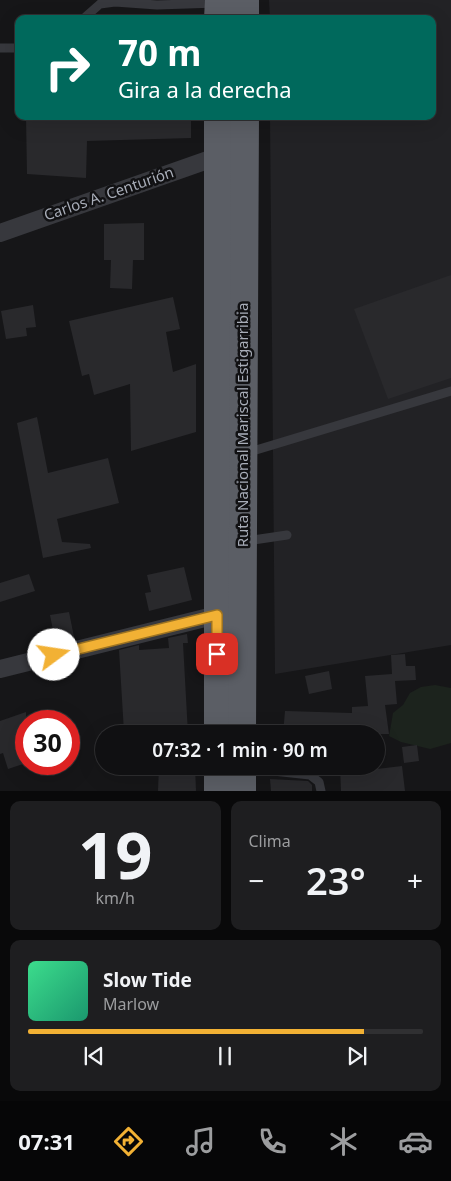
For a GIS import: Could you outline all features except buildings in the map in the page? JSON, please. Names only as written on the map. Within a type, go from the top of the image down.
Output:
[{"type":"highway","points":[[245,0],[245,15]]},
{"type":"highway","name":"Ruta Nacional Mariscal Estigarribia","points":[[218,120],[218,725]]},
{"type":"highway","name":"Ruta Nacional Mariscal Estigarribia","points":[[242,725],[245,120]]},
{"type":"highway","points":[[218,791],[234,775]]},
{"type":"street","name":"Carlos A. Centurión","points":[[0,233],[219,156]]},
{"type":"street","points":[[0,669],[217,615]]},
{"type":"lane","points":[[88,15],[100,4],[115,2],[156,2],[218,7]]},
{"type":"lane","points":[[0,48],[15,48]]},
{"type":"lane","points":[[243,454],[451,391]]},
{"type":"lane","points":[[243,542],[288,535]]},
{"type":"lane","points":[[310,775],[316,778],[321,791]]},
{"type":"shaded area","points":[[269,0],[451,0],[451,645],[275,674],[270,120],[436,120],[436,15],[270,15]]},
{"type":"shaded area","points":[[435,685],[451,688],[451,743],[430,749],[401,742],[389,736],[393,713],[403,705],[410,693],[421,687]]},
{"type":"route","points":[[54,655],[217,615],[217,654]]}]
